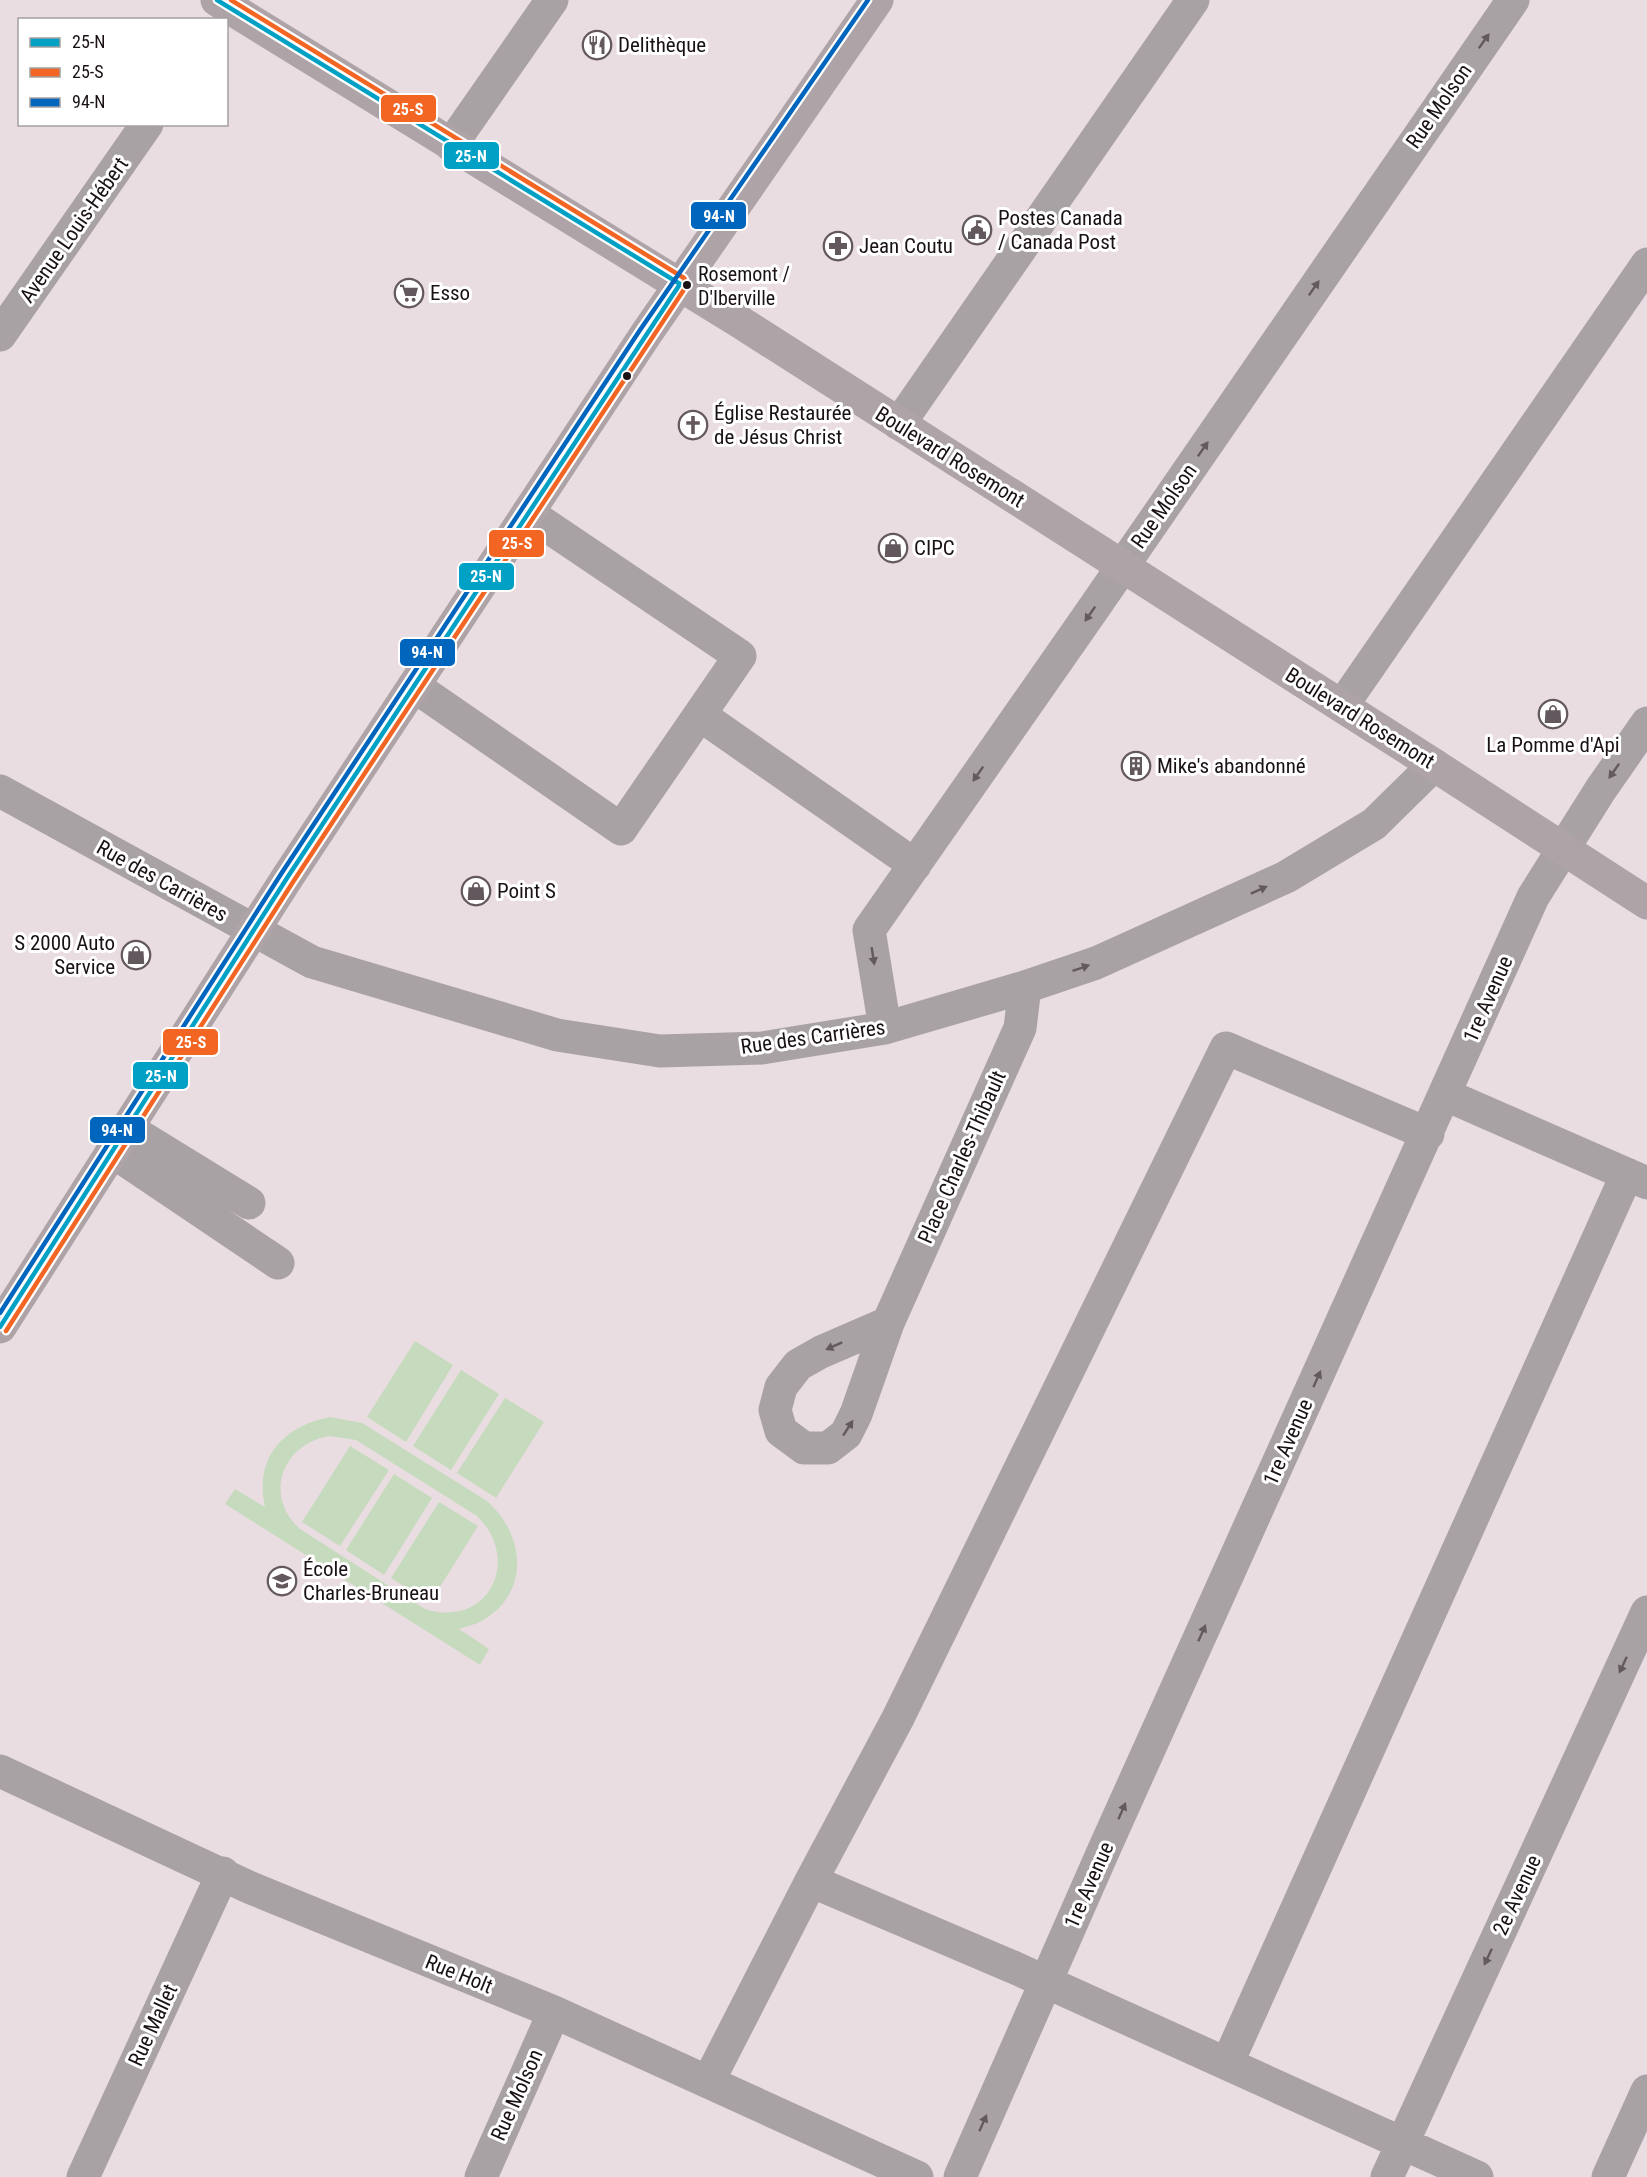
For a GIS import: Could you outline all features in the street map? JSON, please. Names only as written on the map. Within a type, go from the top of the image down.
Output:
[{"type":"main road","points":[[0,1327],[254,931],[528,513],[680,284],[877,0]]},
{"type":"main road","name":"Boulevard Rosemont","points":[[225,7],[680,284],[1647,903]]},
{"type":"street","points":[[451,145],[552,0]]},
{"type":"street","points":[[899,424],[1193,0]]},
{"type":"street","name":"Rue Molson","points":[[885,1028],[869,930],[1123,566],[1512,0]]},
{"type":"street","name":"Avenue Louis-Hébert","points":[[0,335],[146,126]]},
{"type":"street","points":[[1341,706],[1647,264]]},
{"type":"street","points":[[414,686],[621,829],[740,656],[528,513]]},
{"type":"street","points":[[700,716],[915,865]]},
{"type":"street","name":"1re Avenue","points":[[960,2177],[1533,897],[1647,723]]},
{"type":"street","name":"Rue des Carrières","points":[[0,791],[312,962],[557,1035],[660,1051],[762,1048],[885,1028],[1025,987],[1096,963],[1286,878],[1374,824],[1434,765]]},
{"type":"street","name":"Place Charles-Thibault","points":[[888,1323],[1020,1028],[1025,987]]},
{"type":"street","points":[[708,2082],[898,1718],[1226,1048],[1428,1134]]},
{"type":"street","points":[[1227,2064],[1637,1178],[1446,1095]]},
{"type":"street","points":[[120,1140],[249,1203]]},
{"type":"street","points":[[120,1140],[278,1263]]},
{"type":"street","name":"2e Avenue","points":[[1387,2177],[1647,1612]]},
{"type":"street","name":"Rue Holt","points":[[0,1771],[303,1911],[554,2012],[917,2177]]},
{"type":"street","name":"Rue Mallet","points":[[83,2177],[223,1873]]},
{"type":"street","points":[[811,1881],[1046,1981],[1476,2177]]},
{"type":"street","name":"Rue Molson","points":[[481,2177],[554,2012]]},
{"type":"street","points":[[1608,2177],[1647,2091]]},
{"type":"green space","points":[[415,1341],[453,1365],[406,1442],[367,1417]]},
{"type":"green space","points":[[461,1370],[499,1394],[451,1470],[413,1446]]},
{"type":"green space","points":[[505,1398],[544,1422],[496,1498],[457,1473]]},
{"type":"green space","points":[[330,1417],[362,1423],[487,1501],[499,1513],[514,1542],[517,1573],[504,1601],[488,1617],[459,1629],[489,1649],[480,1665],[225,1504],[235,1489],[265,1507],[263,1489],[268,1459],[286,1437],[313,1421]],"holes":[[[329,1436],[356,1440],[477,1516],[491,1534],[497,1552],[497,1570],[492,1587],[481,1600],[466,1609],[447,1613],[425,1609],[300,1529],[289,1516],[282,1502],[281,1487],[283,1473],[289,1460],[299,1449]]]},
{"type":"green space","points":[[350,1446],[389,1470],[340,1546],[302,1522]]},
{"type":"green space","points":[[394,1474],[432,1498],[384,1575],[346,1550]]},
{"type":"green space","points":[[439,1502],[478,1526],[430,1603],[391,1578]]},
{"type":"transit line","name":"25-N","points":[[0,1327],[287,878],[680,284],[217,0]]},
{"type":"transit line","name":"25-S","points":[[6,1331],[293,882],[687,285],[684,278],[231,0]]},
{"type":"transit line","name":"94-N","points":[[0,1313],[281,874],[640,330],[868,0]]},
{"type":"place","name":"Delithèque","points":[[597,45]]},
{"type":"place","name":"Postes Canada / Canada Post","points":[[977,230]]},
{"type":"place","name":"Jean Coutu","points":[[838,246]]},
{"type":"place","name":"Rosemont / D'Iberville","points":[[687,285]]},
{"type":"place","name":"Esso","points":[[409,293]]},
{"type":"place","name":"Église Restaurée de Jésus Christ","points":[[693,425]]},
{"type":"place","name":"CIPC","points":[[893,548]]},
{"type":"place","name":"La Pomme d'Api","points":[[1553,714]]},
{"type":"place","name":"Mike's abandonné","points":[[1136,766]]},
{"type":"place","name":"Point S","points":[[476,891]]},
{"type":"place","name":"S 2000 Auto Service","points":[[136,955]]},
{"type":"place","name":"École Charles-Bruneau","points":[[282,1581]]}]
